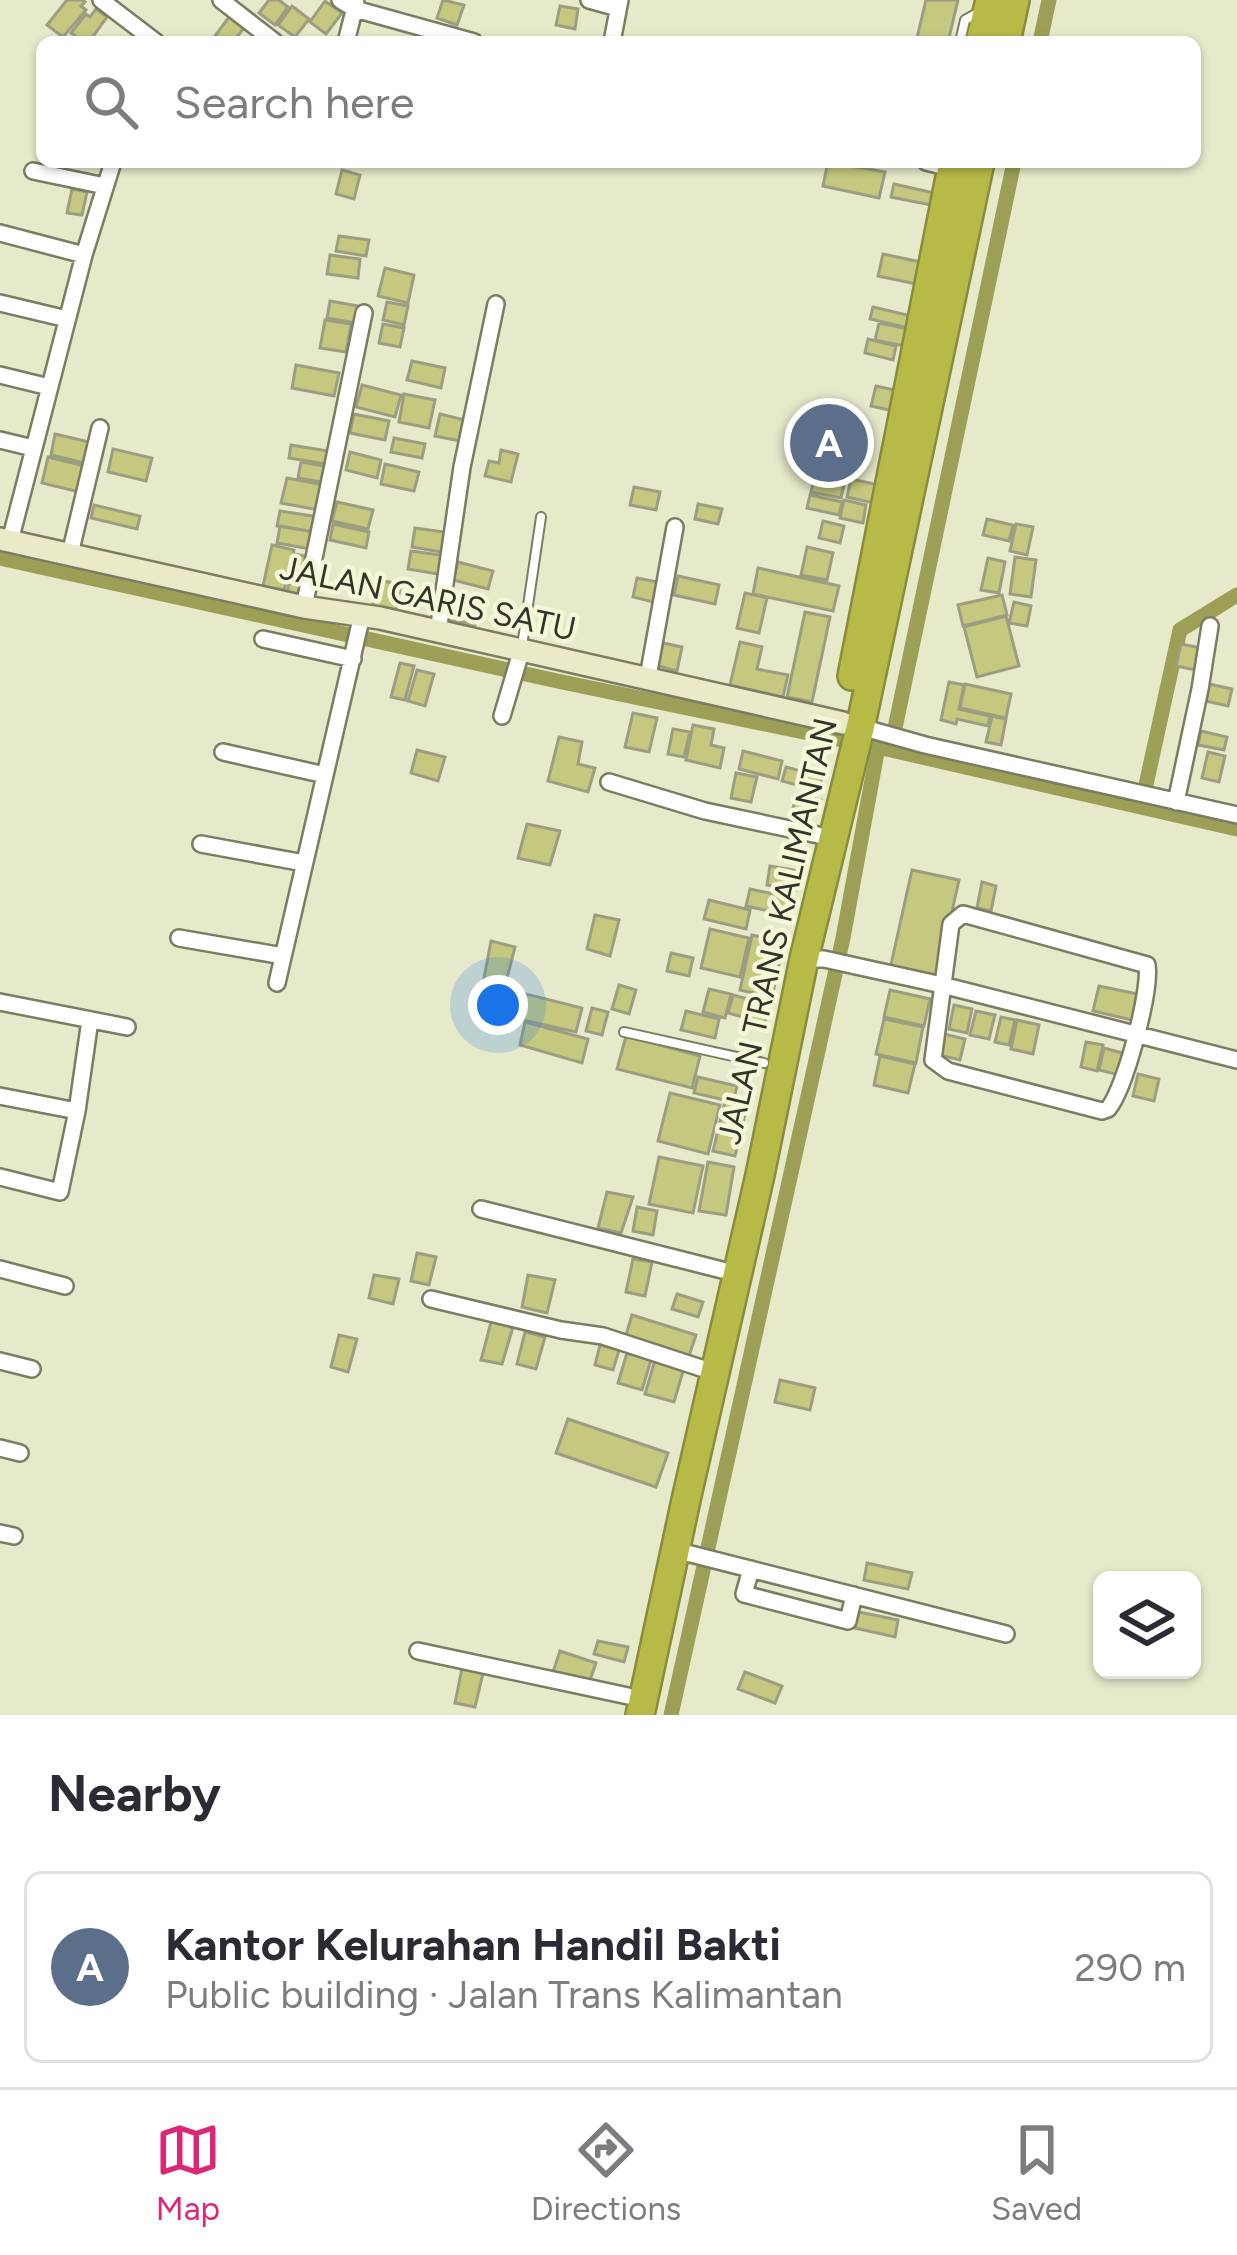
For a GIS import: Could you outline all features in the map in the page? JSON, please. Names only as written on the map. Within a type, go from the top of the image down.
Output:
[{"type":"highway","points":[[983,36],[998,2]]},
{"type":"highway","points":[[998,2],[1005,36]]},
{"type":"highway","name":"JALAN TRANS KALIMANTAN","points":[[631,1709],[686,1553],[751,1173],[764,1063],[818,835],[858,726],[955,216],[957,168]]},
{"type":"highway","name":"JALAN TRANS KALIMANTAN","points":[[631,1709],[722,1270],[814,959],[841,771]]},
{"type":"street","points":[[101,0],[148,36]]},
{"type":"street","points":[[221,0],[267,36]]},
{"type":"street","points":[[589,0],[619,4],[613,36]]},
{"type":"street","points":[[347,36],[351,3],[455,36]]},
{"type":"street","points":[[5,540],[111,168]]},
{"type":"street","points":[[33,172],[105,186]]},
{"type":"street","points":[[0,232],[84,254]]},
{"type":"street","points":[[0,303],[67,319]]},
{"type":"street","points":[[438,632],[462,466],[496,304]]},
{"type":"street","points":[[304,607],[364,313]]},
{"type":"street","points":[[0,374],[49,387]]},
{"type":"street","points":[[70,554],[100,428]]},
{"type":"street","points":[[0,440],[33,448]]},
{"type":"street","points":[[648,677],[675,527]]},
{"type":"street","name":"JALAN GARIS SATU","points":[[5,540],[304,607],[358,637],[438,632],[519,658],[648,677],[858,726]]},
{"type":"street","points":[[1176,802],[1210,626]]},
{"type":"street","points":[[263,639],[358,637],[277,983]]},
{"type":"street","points":[[502,716],[519,658]]},
{"type":"street","points":[[858,726],[1237,815]]},
{"type":"street","points":[[223,752],[325,775]]},
{"type":"street","points":[[609,782],[705,811],[818,835]]},
{"type":"street","points":[[201,844],[304,863]]},
{"type":"street","points":[[963,914],[1147,965],[1148,985],[1136,1035],[1117,1098],[1102,1111],[937,1065],[932,1060],[951,924],[963,914]]},
{"type":"street","points":[[179,938],[283,956]]},
{"type":"street","points":[[814,959],[851,964],[1237,1060]]},
{"type":"street","points":[[0,1002],[127,1027]]},
{"type":"street","points":[[0,1177],[61,1192],[90,1020]]},
{"type":"street","points":[[0,1096],[77,1111]]},
{"type":"street","points":[[481,1209],[722,1270]]},
{"type":"street","points":[[0,1269],[65,1286]]},
{"type":"street","points":[[430,1299],[603,1336],[701,1368]]},
{"type":"street","points":[[0,1361],[32,1369]]},
{"type":"street","points":[[0,1448],[20,1453]]},
{"type":"street","points":[[686,1553],[1006,1634]]},
{"type":"street","points":[[752,1569],[744,1594],[848,1621],[854,1595]]},
{"type":"street","points":[[418,1651],[631,1709]]},
{"type":"lane","points":[[961,36],[965,20],[998,2]]},
{"type":"lane","points":[[519,658],[541,517]]},
{"type":"lane","points":[[624,1032],[764,1063]]},
{"type":"building","points":[[67,0],[85,2],[81,6],[86,10],[64,36],[47,25]]},
{"type":"building","points":[[269,0],[288,7],[275,25],[259,13]]},
{"type":"building","points":[[443,0],[464,5],[457,25],[437,18]]},
{"type":"building","points":[[926,0],[958,0],[949,36],[917,36]]},
{"type":"building","points":[[325,1],[342,13],[326,34],[310,22]]},
{"type":"building","points":[[292,6],[309,19],[296,36],[278,25]]},
{"type":"building","points":[[560,6],[578,9],[575,29],[556,25]]},
{"type":"building","points":[[96,9],[107,17],[93,36],[71,33],[86,14],[90,17]]},
{"type":"building","points":[[232,13],[247,24],[238,36],[215,36]]},
{"type":"building","points":[[827,168],[885,172],[879,198],[823,186]]},
{"type":"building","points":[[342,170],[360,175],[354,199],[336,194]]},
{"type":"building","points":[[894,184],[934,193],[931,205],[891,197]]},
{"type":"building","points":[[72,189],[87,192],[82,215],[67,213]]},
{"type":"building","points":[[339,236],[369,240],[366,256],[336,251]]},
{"type":"building","points":[[883,254],[925,263],[921,285],[878,276]]},
{"type":"building","points":[[330,255],[360,259],[358,278],[327,274]]},
{"type":"building","points":[[385,268],[414,275],[408,303],[378,296]]},
{"type":"building","points":[[330,301],[358,306],[355,323],[327,318]]},
{"type":"building","points":[[387,302],[408,306],[404,325],[383,320]]},
{"type":"building","points":[[873,307],[916,317],[913,329],[870,319]]},
{"type":"building","points":[[325,320],[351,324],[346,352],[320,348]]},
{"type":"building","points":[[879,323],[913,330],[909,347],[875,340]]},
{"type":"building","points":[[383,324],[404,328],[400,347],[379,343]]},
{"type":"building","points":[[868,339],[896,346],[893,360],[865,353]]},
{"type":"building","points":[[412,361],[445,368],[441,388],[407,380]]},
{"type":"building","points":[[296,365],[339,373],[334,396],[292,388]]},
{"type":"building","points":[[362,385],[401,395],[395,417],[356,407]]},
{"type":"building","points":[[876,386],[903,392],[898,412],[871,406]]},
{"type":"building","points":[[404,394],[435,400],[429,428],[399,422]]},
{"type":"building","points":[[354,414],[389,421],[385,440],[350,433]]},
{"type":"building","points":[[440,414],[465,420],[460,441],[435,436]]},
{"type":"building","points":[[812,414],[853,423],[849,442],[858,443],[855,456],[846,454],[842,471],[801,463]]},
{"type":"building","points":[[55,434],[94,443],[89,464],[51,455]]},
{"type":"building","points":[[394,438],[425,444],[422,458],[391,452]]},
{"type":"building","points":[[291,445],[334,452],[332,465],[289,458]]},
{"type":"building","points":[[113,449],[152,458],[146,481],[108,472]]},
{"type":"building","points":[[501,450],[518,454],[511,482],[485,476],[489,461],[499,463]]},
{"type":"building","points":[[350,452],[381,460],[377,478],[346,470]]},
{"type":"building","points":[[48,457],[85,466],[79,492],[42,483]]},
{"type":"building","points":[[301,462],[330,467],[327,483],[298,478]]},
{"type":"building","points":[[385,464],[419,472],[414,491],[381,484]]},
{"type":"building","points":[[815,475],[845,481],[841,498],[811,492]]},
{"type":"building","points":[[287,478],[324,485],[319,510],[281,503]]},
{"type":"building","points":[[851,479],[883,486],[878,504],[847,497]]},
{"type":"building","points":[[634,487],[660,492],[656,510],[630,505]]},
{"type":"building","points":[[810,495],[842,502],[839,515],[807,508]]},
{"type":"building","points":[[844,500],[866,505],[863,523],[840,518]]},
{"type":"building","points":[[337,502],[373,510],[368,529],[332,521]]},
{"type":"building","points":[[698,504],[722,509],[718,524],[695,519]]},
{"type":"building","points":[[94,505],[140,516],[137,529],[91,518]]},
{"type":"building","points":[[280,511],[319,517],[316,532],[277,526]]},
{"type":"building","points":[[987,519],[1013,525],[1009,541],[983,535]]},
{"type":"building","points":[[823,521],[844,526],[840,543],[819,538]]},
{"type":"building","points":[[333,524],[369,532],[366,548],[330,540]]},
{"type":"building","points":[[1016,524],[1033,527],[1027,555],[1010,551]]},
{"type":"building","points":[[280,526],[319,533],[316,550],[277,543]]},
{"type":"building","points":[[415,528],[451,533],[447,553],[412,547]]},
{"type":"building","points":[[272,545],[294,550],[284,590],[263,586]]},
{"type":"building","points":[[807,547],[833,553],[827,580],[801,575]]},
{"type":"building","points":[[411,551],[447,556],[444,575],[408,569]]},
{"type":"building","points":[[295,554],[314,558],[306,596],[287,593]]},
{"type":"building","points":[[1015,557],[1036,560],[1031,597],[1010,594]]},
{"type":"building","points":[[988,558],[1005,562],[999,593],[981,590]]},
{"type":"building","points":[[458,562],[493,571],[488,589],[453,580]]},
{"type":"building","points":[[758,568],[839,586],[833,611],[753,594]]},
{"type":"building","points":[[678,576],[719,585],[715,604],[674,595]]},
{"type":"building","points":[[637,578],[657,582],[653,602],[633,597]]},
{"type":"building","points":[[377,580],[401,584],[395,613],[372,609]]},
{"type":"building","points":[[745,593],[767,598],[759,633],[737,628]]},
{"type":"building","points":[[1002,595],[1007,615],[963,626],[958,605]]},
{"type":"building","points":[[451,599],[479,605],[475,625],[447,619]]},
{"type":"building","points":[[1014,602],[1031,606],[1027,626],[1009,623]]},
{"type":"building","points":[[805,612],[830,617],[812,702],[787,697]]},
{"type":"building","points":[[1006,616],[1019,666],[977,677],[964,627]]},
{"type":"building","points":[[740,642],[762,647],[757,669],[788,675],[783,697],[730,685]]},
{"type":"building","points":[[663,643],[682,647],[677,671],[658,666]]},
{"type":"building","points":[[1181,644],[1206,649],[1201,671],[1176,666]]},
{"type":"building","points":[[400,663],[414,666],[405,700],[391,697]]},
{"type":"building","points":[[417,670],[434,674],[425,706],[408,701]]},
{"type":"building","points":[[949,682],[964,685],[959,709],[990,716],[988,726],[941,720]]},
{"type":"building","points":[[965,684],[1011,694],[1006,718],[960,708]]},
{"type":"building","points":[[1209,684],[1232,689],[1228,706],[1206,701]]},
{"type":"building","points":[[633,713],[657,718],[649,752],[625,747]]},
{"type":"building","points":[[992,716],[1006,719],[1001,745],[986,742]]},
{"type":"building","points":[[693,725],[714,729],[711,745],[724,748],[720,768],[686,760]]},
{"type":"building","points":[[673,729],[690,732],[684,757],[668,754]]},
{"type":"building","points":[[1201,731],[1227,737],[1224,750],[1198,745]]},
{"type":"building","points":[[559,737],[582,742],[578,764],[595,768],[588,792],[548,781]]},
{"type":"building","points":[[417,750],[445,757],[438,781],[411,773]]},
{"type":"building","points":[[743,751],[782,761],[778,779],[739,769]]},
{"type":"building","points":[[1208,752],[1225,756],[1219,782],[1202,778]]},
{"type":"building","points":[[786,767],[822,777],[819,791],[782,781]]},
{"type":"building","points":[[736,773],[757,777],[751,802],[731,798]]},
{"type":"building","points":[[797,794],[821,800],[817,814],[793,808]]},
{"type":"building","points":[[527,824],[560,831],[550,865],[518,858]]},
{"type":"building","points":[[770,866],[799,871],[796,890],[767,885]]},
{"type":"building","points":[[912,870],[959,880],[937,979],[890,969]]},
{"type":"building","points":[[982,882],[996,886],[991,911],[977,908]]},
{"type":"building","points":[[750,889],[792,898],[788,915],[746,906]]},
{"type":"building","points":[[709,900],[750,910],[746,929],[704,919]]},
{"type":"building","points":[[595,915],[619,920],[610,956],[587,949]]},
{"type":"building","points":[[710,929],[749,938],[740,977],[701,968]]},
{"type":"building","points":[[752,935],[784,942],[772,997],[740,990]]},
{"type":"building","points":[[491,941],[515,947],[506,982],[484,978]]},
{"type":"building","points":[[671,953],[693,958],[689,976],[667,971]]},
{"type":"building","points":[[619,985],[636,990],[629,1014],[612,1009]]},
{"type":"building","points":[[1099,986],[1142,995],[1136,1021],[1093,1011]]},
{"type":"building","points":[[502,988],[582,1008],[576,1032],[496,1014]]},
{"type":"building","points":[[709,989],[731,994],[725,1018],[703,1012]]},
{"type":"building","points":[[890,990],[930,999],[924,1026],[884,1017]]},
{"type":"building","points":[[733,995],[770,1005],[765,1023],[728,1013]]},
{"type":"building","points":[[954,1005],[972,1009],[967,1033],[949,1029]]},
{"type":"building","points":[[592,1008],[608,1012],[602,1035],[586,1031]]},
{"type":"building","points":[[686,1011],[719,1019],[715,1038],[681,1030]]},
{"type":"building","points":[[976,1011],[995,1015],[989,1039],[970,1035]]},
{"type":"building","points":[[1001,1017],[1015,1020],[1009,1045],[995,1042]]},
{"type":"building","points":[[884,1019],[923,1027],[916,1063],[876,1054]]},
{"type":"building","points":[[1017,1020],[1039,1025],[1033,1054],[1011,1049]]},
{"type":"building","points":[[525,1022],[588,1039],[582,1063],[520,1045]]},
{"type":"building","points":[[944,1034],[965,1039],[960,1060],[940,1055]]},
{"type":"building","points":[[626,1036],[700,1056],[692,1088],[617,1069]]},
{"type":"building","points":[[1086,1042],[1103,1045],[1097,1071],[1081,1067]]},
{"type":"building","points":[[1104,1048],[1123,1053],[1119,1075],[1099,1070]]},
{"type":"building","points":[[880,1056],[915,1064],[908,1093],[874,1085]]},
{"type":"building","points":[[1138,1074],[1159,1079],[1154,1101],[1133,1096]]},
{"type":"building","points":[[698,1077],[737,1086],[733,1102],[694,1093]]},
{"type":"building","points":[[670,1093],[720,1105],[708,1154],[658,1141]]},
{"type":"building","points":[[725,1101],[747,1106],[735,1156],[713,1151]]},
{"type":"building","points":[[659,1157],[703,1166],[693,1213],[649,1204]]},
{"type":"building","points":[[708,1162],[734,1167],[726,1215],[699,1211]]},
{"type":"building","points":[[607,1192],[633,1197],[621,1233],[598,1228]]},
{"type":"building","points":[[637,1207],[657,1211],[653,1235],[633,1231]]},
{"type":"building","points":[[417,1253],[436,1257],[429,1285],[411,1281]]},
{"type":"building","points":[[633,1259],[652,1262],[645,1296],[626,1292]]},
{"type":"building","points":[[374,1275],[399,1279],[393,1304],[369,1298]]},
{"type":"building","points":[[528,1275],[555,1280],[547,1313],[522,1307]]},
{"type":"building","points":[[677,1294],[703,1302],[698,1317],[672,1309]]},
{"type":"building","points":[[632,1315],[696,1335],[689,1356],[626,1335]]},
{"type":"building","points":[[491,1322],[513,1327],[502,1364],[481,1360]]},
{"type":"building","points":[[525,1332],[545,1337],[536,1369],[517,1364]]},
{"type":"building","points":[[339,1335],[357,1339],[348,1372],[331,1367]]},
{"type":"building","points":[[600,1345],[619,1350],[613,1370],[595,1365]]},
{"type":"building","points":[[627,1353],[651,1360],[642,1390],[618,1383]]},
{"type":"building","points":[[655,1360],[684,1368],[674,1402],[645,1394]]},
{"type":"building","points":[[780,1380],[815,1388],[810,1410],[775,1402]]},
{"type":"building","points":[[568,1419],[668,1453],[656,1487],[556,1453]]},
{"type":"building","points":[[867,1563],[912,1573],[908,1589],[864,1580]]},
{"type":"building","points":[[859,1612],[898,1620],[895,1637],[855,1628]]},
{"type":"building","points":[[598,1641],[628,1647],[624,1662],[594,1654]]},
{"type":"building","points":[[560,1651],[596,1663],[589,1683],[553,1672]]},
{"type":"building","points":[[462,1668],[483,1673],[475,1707],[455,1703]]},
{"type":"building","points":[[745,1672],[782,1686],[775,1703],[738,1689]]},
{"type":"waterway","points":[[1041,36],[1049,0]]},
{"type":"waterway","points":[[891,747],[1013,168]]},
{"type":"waterway","points":[[0,558],[1237,829]]},
{"type":"waterway","points":[[1142,803],[1180,630],[1237,595]]},
{"type":"waterway","points":[[671,1715],[843,938],[878,747]]},
{"type":"place","name":"Kantor Kelurahan Handil Bakti","points":[[829,443]]}]
